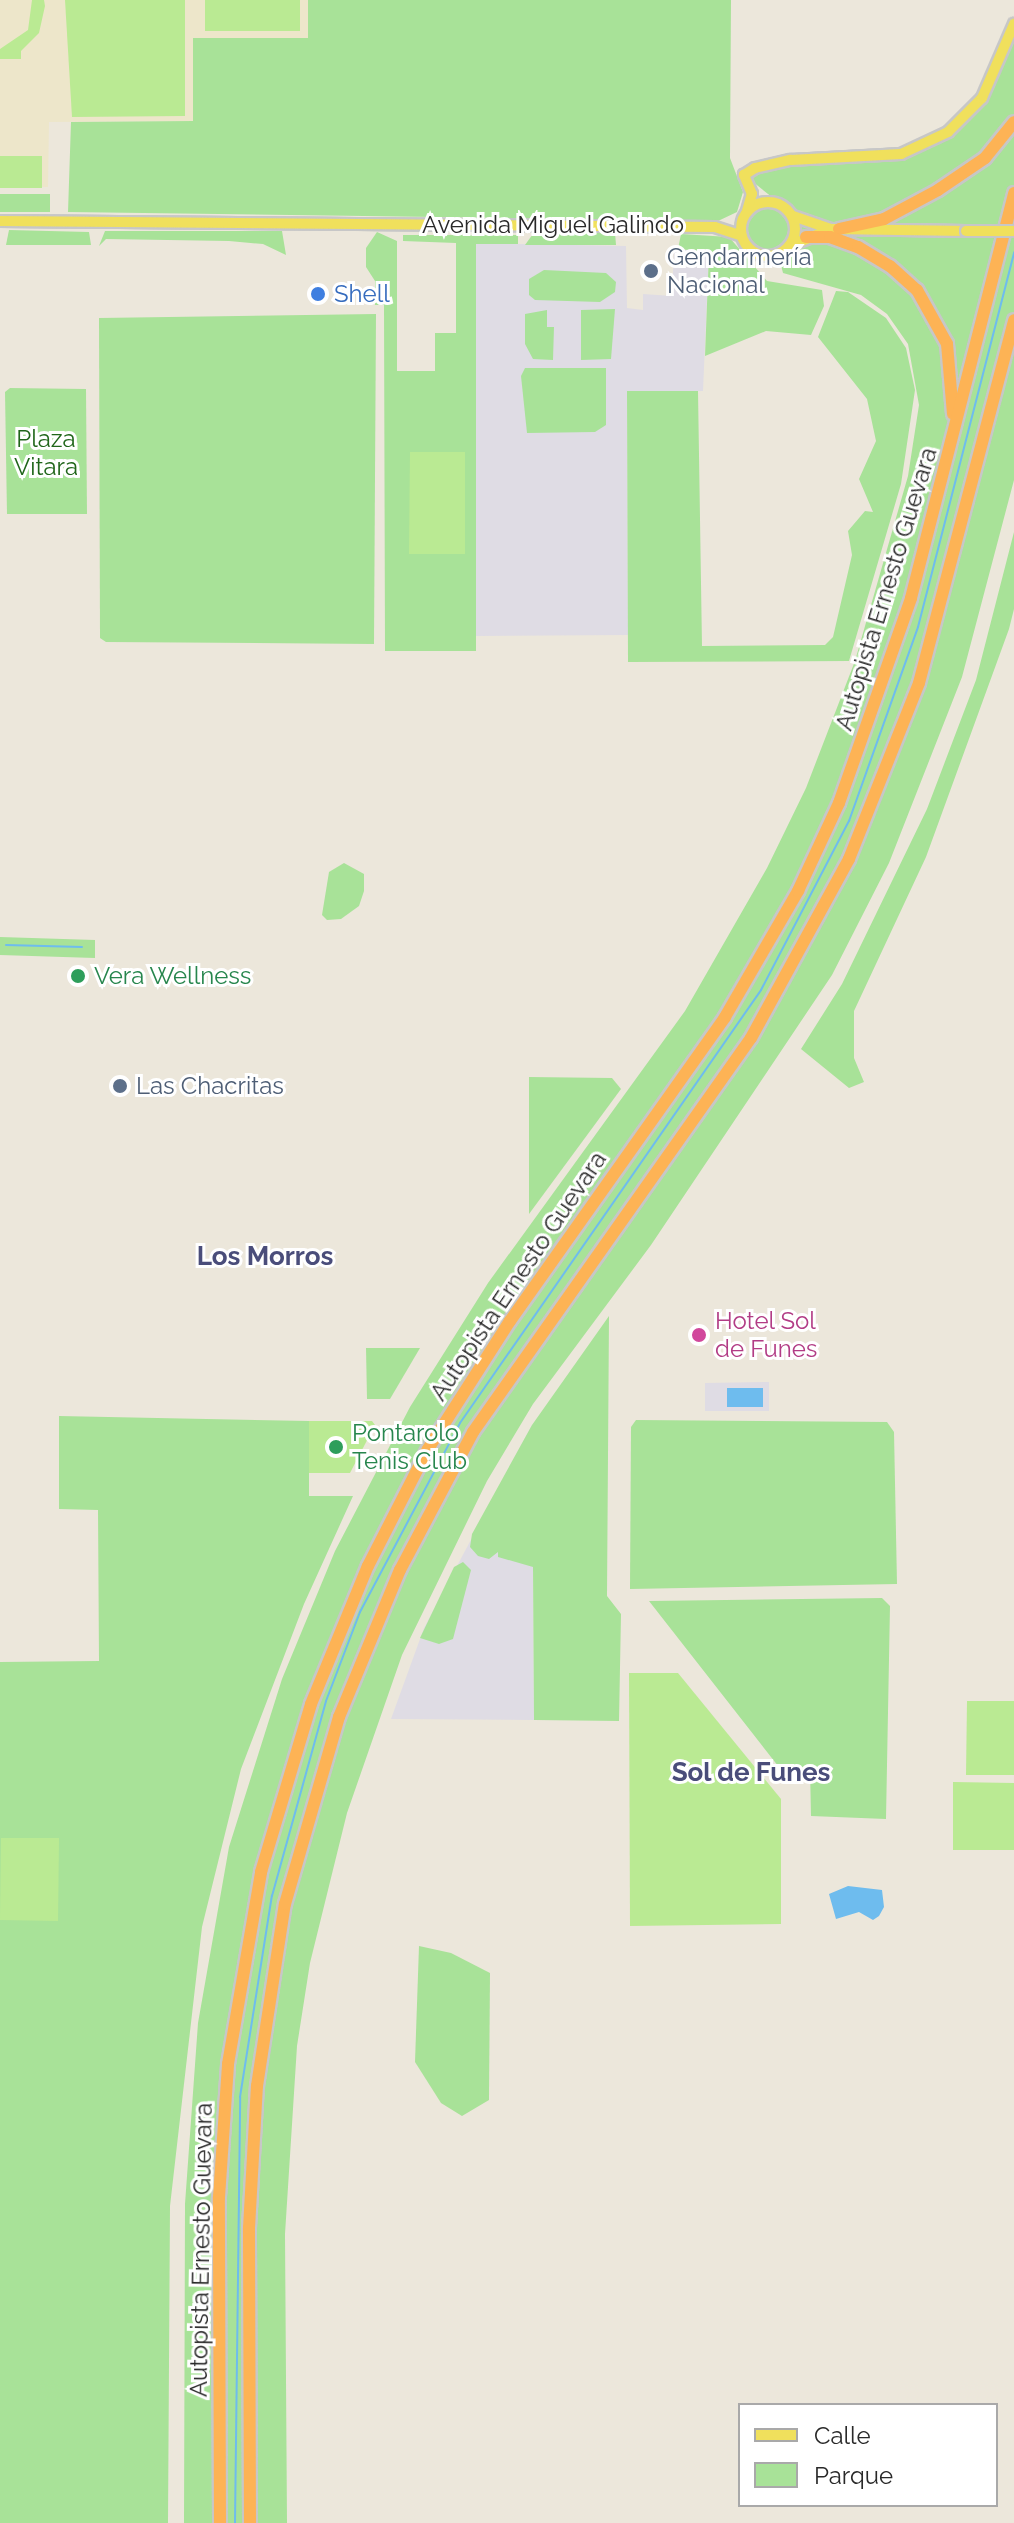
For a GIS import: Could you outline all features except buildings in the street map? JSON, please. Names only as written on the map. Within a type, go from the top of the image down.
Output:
[{"type":"highway","points":[[836,229],[884,219],[938,190],[985,158],[1014,122]]},
{"type":"highway","name":"Autopista Ernesto Guevara","points":[[218,2523],[219,2197],[233,2023],[261,1872],[311,1704],[368,1566],[428,1449],[502,1332],[725,1017],[798,891],[880,699],[951,447],[1014,193]]},
{"type":"highway","points":[[806,237],[830,237],[875,256],[902,275],[928,305],[952,363],[951,447]]},
{"type":"highway","name":"Autopista Ernesto Guevara","points":[[250,2523],[249,2228],[257,2086],[285,1904],[339,1717],[400,1570],[473,1432],[751,1038],[843,871],[919,683],[1014,320]]},
{"type":"highway","points":[[996,394],[1014,355]]},
{"type":"main road","points":[[745,174],[776,161],[901,154],[939,139],[982,98],[1014,24]]},
{"type":"main road","points":[[745,174],[792,215],[836,229]]},
{"type":"main road","points":[[745,174],[752,194],[742,236],[760,255],[773,256],[806,237],[836,229],[1014,231]]},
{"type":"main road","points":[[746,212],[774,202]]},
{"type":"main road","name":"Avenida Miguel Galindo","points":[[715,227],[746,212]]},
{"type":"main road","points":[[791,245],[796,230],[792,215]]},
{"type":"main road","name":"Avenida Miguel Galindo","points":[[0,221],[715,227],[742,236]]},
{"type":"shaded area","points":[[0,0],[308,0],[308,38],[193,121],[49,122],[48,187],[0,186]]},
{"type":"shaded area","points":[[476,243],[626,246],[627,308],[643,310],[643,294],[672,296],[674,249],[709,252],[703,391],[627,392],[628,635],[476,636]]},
{"type":"shaded area","points":[[769,1382],[769,1411],[705,1411],[705,1383]]},
{"type":"shaded area","points":[[532,1425],[534,1720],[391,1719],[424,1628]]},
{"type":"green space","points":[[32,0],[44,0],[39,33],[21,51],[21,59],[0,59],[0,49],[28,30]]},
{"type":"green space","points":[[65,0],[185,0],[185,116],[72,117]]},
{"type":"green space","points":[[205,0],[300,0],[300,31],[205,31]]},
{"type":"green space","points":[[308,0],[731,0],[730,158],[743,192],[737,212],[718,221],[68,212],[71,122],[193,121],[193,38],[308,38]]},
{"type":"green space","points":[[1014,24],[1014,480],[962,677],[889,863],[832,975],[651,1245],[533,1404],[487,1481],[402,1655],[347,1813],[310,1963],[297,2046],[285,2234],[287,2523],[184,2523],[185,2204],[198,2023],[229,1847],[282,1679],[335,1551],[410,1407],[488,1283],[685,1011],[767,868],[806,788],[855,661],[908,476],[919,405],[908,344],[887,314],[861,295],[783,273],[780,261],[794,238],[795,222],[787,209],[748,178],[755,168],[919,148],[972,110]]},
{"type":"green space","points":[[0,156],[42,156],[42,188],[0,188]]},
{"type":"green space","points":[[0,194],[50,194],[50,212],[0,212]]},
{"type":"green space","points":[[768,207],[784,213],[790,229],[784,245],[768,251],[752,245],[746,229],[752,213]]},
{"type":"green space","points":[[9,230],[89,232],[91,245],[6,245]]},
{"type":"green space","points":[[105,231],[282,231],[286,255],[263,244],[229,241],[106,239],[99,246]]},
{"type":"green space","points":[[535,231],[615,233],[616,245],[525,245]]},
{"type":"green space","points":[[377,232],[397,241],[397,371],[435,371],[435,333],[456,333],[456,243],[403,241],[403,235],[518,235],[518,244],[476,244],[476,651],[385,651],[384,305],[375,305],[375,281],[366,267],[366,248]]},
{"type":"green space","points":[[681,234],[729,237],[767,281],[822,290],[824,306],[811,335],[766,331],[705,356],[709,252],[678,249]]},
{"type":"green space","points":[[544,270],[606,273],[616,282],[615,292],[600,302],[535,300],[529,295],[529,279]]},
{"type":"green space","points":[[836,291],[848,292],[886,318],[906,348],[915,390],[901,484],[849,661],[628,662],[627,391],[698,391],[702,646],[825,645],[833,637],[852,555],[848,531],[865,511],[873,512],[859,479],[876,441],[867,399],[818,337]]},
{"type":"green space","points":[[615,309],[611,359],[581,360],[581,310]]},
{"type":"green space","points":[[547,310],[547,327],[554,327],[553,360],[533,359],[525,344],[525,314]]},
{"type":"green space","points":[[376,314],[374,644],[106,642],[100,638],[99,318]]},
{"type":"green space","points":[[525,368],[606,368],[606,425],[595,432],[527,433],[521,376]]},
{"type":"green space","name":"Plaza Vitara","points":[[10,388],[86,389],[87,514],[7,514],[5,392]]},
{"type":"green space","points":[[410,452],[465,452],[465,554],[409,554]]},
{"type":"green space","points":[[1014,532],[1014,609],[1009,629],[926,857],[854,1011],[854,1058],[864,1082],[849,1088],[801,1049],[842,984],[927,809],[976,680]]},
{"type":"green space","points":[[344,863],[364,874],[364,891],[359,906],[341,919],[327,920],[322,915],[329,872]]},
{"type":"green space","points":[[0,937],[95,940],[95,958],[0,955]]},
{"type":"green space","points":[[529,1077],[612,1078],[621,1089],[529,1214]]},
{"type":"green space","points":[[609,1316],[607,1596],[621,1614],[619,1721],[534,1720],[533,1567],[498,1557],[498,1552],[489,1559],[478,1556],[470,1547],[472,1534],[532,1425]]},
{"type":"green space","points":[[366,1348],[420,1348],[390,1399],[367,1399]]},
{"type":"green space","points":[[59,1416],[309,1421],[309,1496],[353,1496],[304,1604],[241,1769],[202,1927],[170,2206],[168,2523],[0,2523],[0,1662],[99,1661],[98,1510],[59,1509]]},
{"type":"green space","points":[[636,1420],[887,1422],[894,1432],[897,1584],[630,1589],[631,1427]]},
{"type":"green space","name":"Pontarolo Tenis Club","points":[[309,1421],[372,1421],[375,1425],[350,1473],[309,1473]]},
{"type":"green space","points":[[463,1562],[471,1570],[453,1639],[439,1644],[420,1638],[454,1567]]},
{"type":"green space","points":[[882,1598],[890,1606],[886,1819],[811,1816],[810,1768],[789,1780],[649,1601]]},
{"type":"green space","points":[[629,1673],[678,1673],[781,1799],[781,1924],[630,1926]]},
{"type":"green space","points":[[967,1701],[1014,1701],[1014,1775],[966,1775]]},
{"type":"green space","points":[[953,1782],[1014,1783],[1014,1850],[953,1850]]},
{"type":"green space","points":[[1,1838],[59,1838],[58,1921],[0,1920]]},
{"type":"green space","points":[[419,1946],[451,1953],[490,1973],[489,2100],[462,2116],[441,2103],[415,2062]]},
{"type":"water","points":[[727,1388],[763,1388],[763,1407],[727,1407]]},
{"type":"water","points":[[848,1886],[882,1890],[884,1907],[879,1916],[873,1920],[859,1912],[836,1919],[829,1894]]},
{"type":"waterway","points":[[235,2523],[240,2097],[272,1896],[326,1701],[360,1612],[460,1423],[761,990],[849,821],[918,627],[1014,252]]},
{"type":"waterway","points":[[6,945],[82,947]]},
{"type":"place","name":"Gendarmería Nacional","points":[[651,271]]},
{"type":"place","name":"Shell","points":[[318,294]]},
{"type":"place","name":"Vera Wellness","points":[[78,976]]},
{"type":"place","name":"Las Chacritas","points":[[120,1086]]},
{"type":"place","name":"Hotel Sol de Funes","points":[[699,1335]]},
{"type":"place","name":"Pontarolo Tenis Club","points":[[336,1447]]},
{"type":"district","name":"Los Morros","points":[[265,1257]]},
{"type":"district","name":"Sol de Funes","points":[[751,1773]]}]
